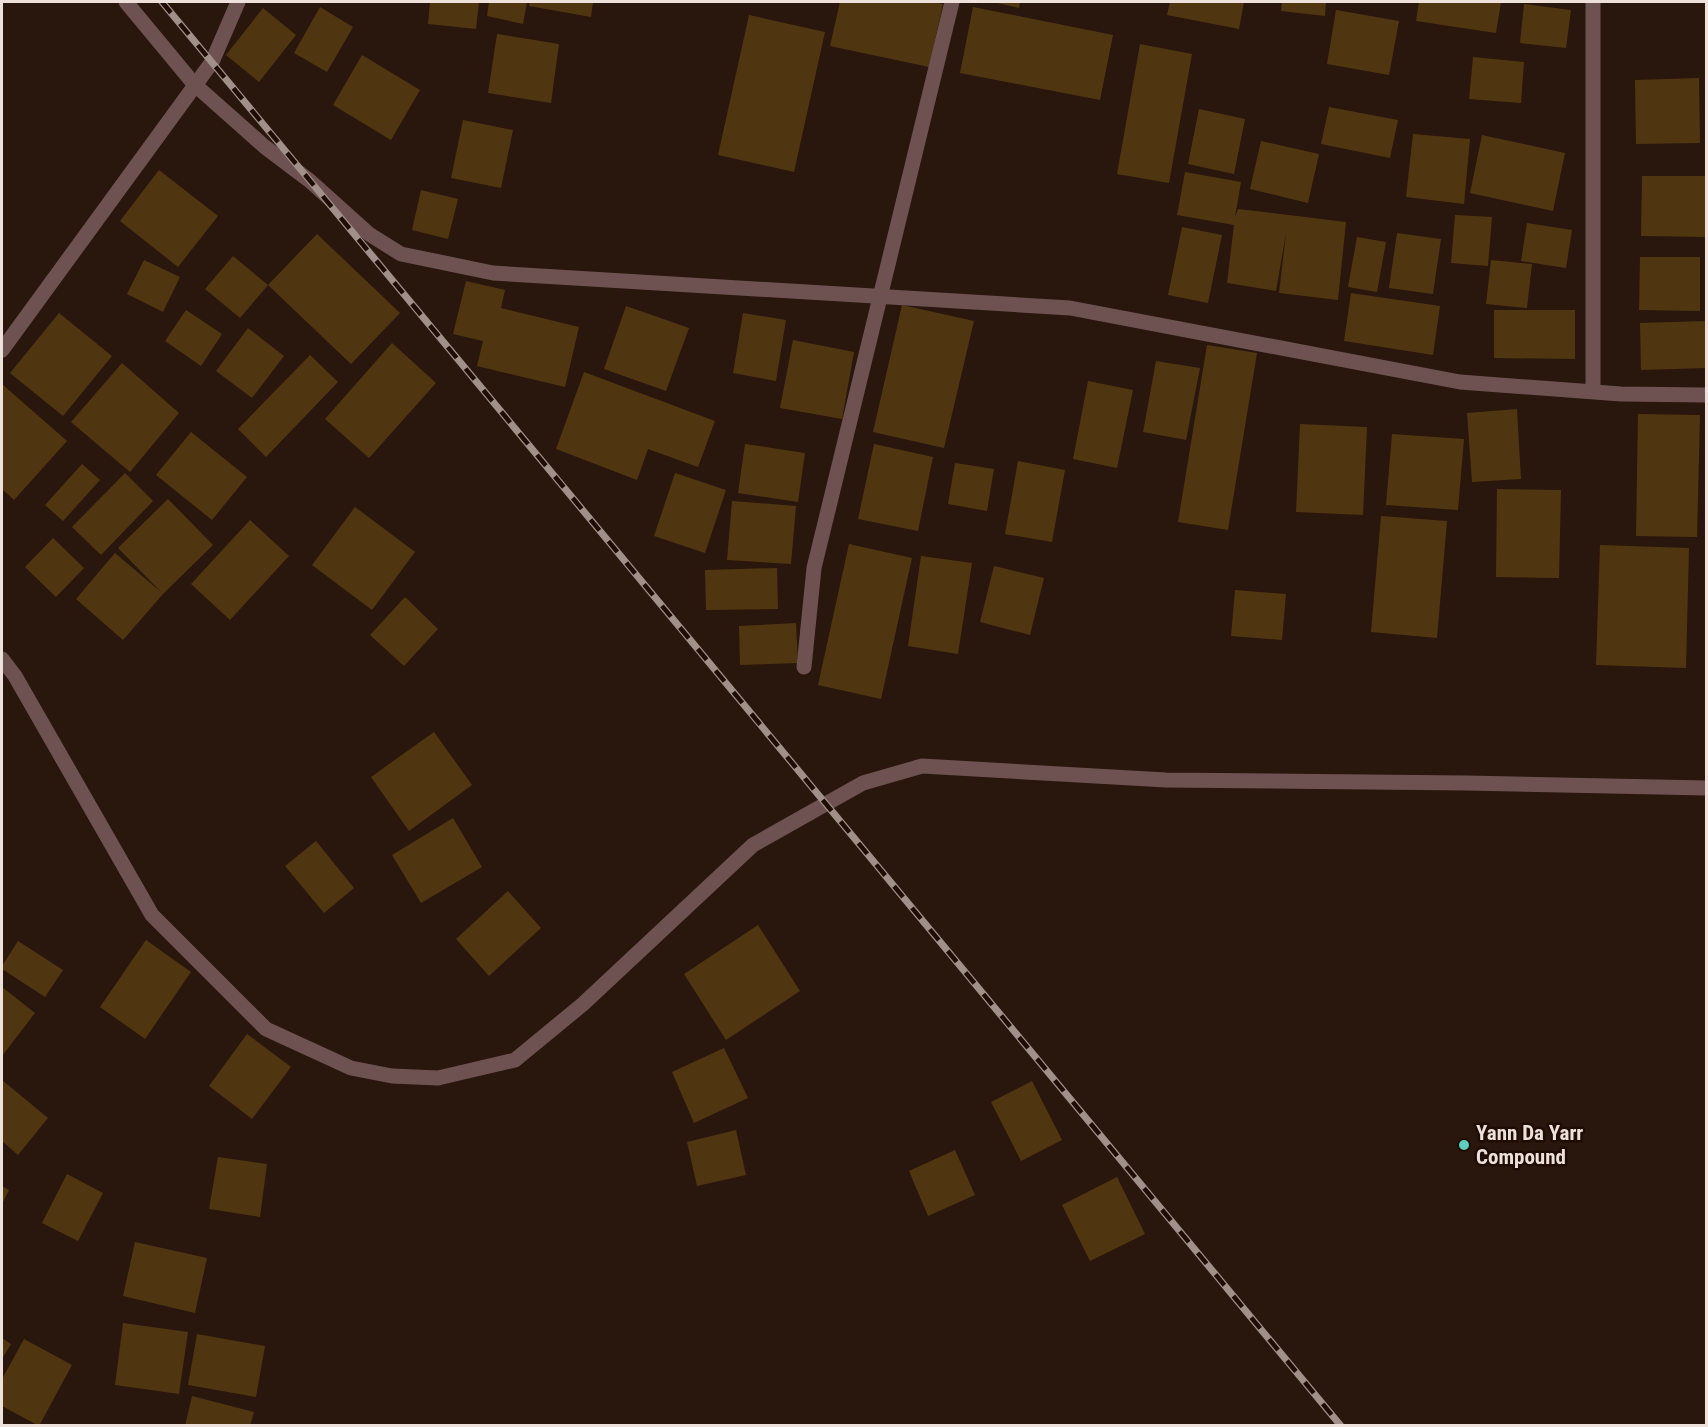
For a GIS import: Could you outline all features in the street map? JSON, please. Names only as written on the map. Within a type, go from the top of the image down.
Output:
[{"type":"street","points":[[126,2],[194,84],[266,147],[310,181],[369,234],[401,254],[493,273],[1070,308],[1460,382],[1621,394],[1707,395]]},
{"type":"street","points":[[2,350],[212,62],[238,2]]},
{"type":"street","points":[[804,667],[814,568],[952,2]]},
{"type":"street","points":[[1593,2],[1593,391]]},
{"type":"street","points":[[2,659],[15,676],[152,915],[266,1029],[351,1068],[392,1076],[438,1078],[515,1060],[583,1004],[753,845],[862,783],[922,766],[1166,780],[1707,788]]},
{"type":"building","points":[[430,2],[479,2],[476,29],[428,24]]},
{"type":"building","points":[[489,2],[527,2],[523,24],[487,16]]},
{"type":"building","points":[[530,2],[593,2],[591,17],[529,6]]},
{"type":"building","points":[[840,2],[943,4],[929,67],[830,46]]},
{"type":"building","points":[[993,2],[1020,2],[1019,8]]},
{"type":"building","points":[[1170,2],[1244,2],[1239,29],[1167,15]]},
{"type":"building","points":[[1282,2],[1326,2],[1325,16],[1281,11]]},
{"type":"building","points":[[1419,2],[1501,2],[1496,33],[1416,21]]},
{"type":"building","points":[[1524,4],[1571,10],[1566,48],[1520,43]]},
{"type":"building","points":[[320,7],[353,27],[327,72],[294,53]]},
{"type":"building","points":[[973,7],[1113,35],[1100,100],[960,73]]},
{"type":"building","points":[[263,8],[296,35],[259,82],[226,55]]},
{"type":"building","points":[[1336,10],[1399,21],[1389,75],[1327,64]]},
{"type":"building","points":[[749,15],[825,32],[794,172],[718,155]]},
{"type":"building","points":[[497,34],[559,44],[551,103],[488,93]]},
{"type":"building","points":[[1140,44],[1192,54],[1169,183],[1117,174]]},
{"type":"building","points":[[362,55],[420,90],[391,140],[333,105]]},
{"type":"building","points":[[1473,57],[1524,62],[1521,103],[1469,99]]},
{"type":"building","points":[[1699,78],[1700,143],[1636,144],[1635,80]]},
{"type":"building","points":[[1329,107],[1398,120],[1390,158],[1321,144]]},
{"type":"building","points":[[1199,109],[1245,119],[1234,174],[1188,164]]},
{"type":"building","points":[[463,120],[513,130],[501,188],[451,178]]},
{"type":"building","points":[[1413,134],[1470,139],[1464,204],[1406,197]]},
{"type":"building","points":[[1482,135],[1565,153],[1553,211],[1470,193]]},
{"type":"building","points":[[1261,141],[1319,154],[1308,203],[1250,189]]},
{"type":"building","points":[[159,170],[218,216],[178,267],[120,221]]},
{"type":"building","points":[[1185,172],[1241,182],[1235,217],[1238,209],[1346,222],[1338,300],[1279,293],[1286,233],[1276,291],[1227,283],[1234,225],[1177,215]]},
{"type":"building","points":[[1642,176],[1706,176],[1706,237],[1641,236]]},
{"type":"building","points":[[421,190],[458,199],[448,239],[412,230]]},
{"type":"building","points":[[1455,215],[1492,217],[1488,266],[1451,263]]},
{"type":"building","points":[[1527,223],[1572,230],[1566,268],[1521,261]]},
{"type":"building","points":[[1182,227],[1222,235],[1208,303],[1168,295]]},
{"type":"building","points":[[1397,233],[1441,239],[1433,294],[1389,288]]},
{"type":"building","points":[[317,234],[400,313],[351,364],[268,285]]},
{"type":"building","points":[[1357,237],[1386,242],[1377,292],[1348,287]]},
{"type":"building","points":[[233,256],[268,285],[240,318],[205,289]]},
{"type":"building","points":[[1640,257],[1700,257],[1700,311],[1639,310]]},
{"type":"building","points":[[144,260],[180,277],[163,312],[127,294]]},
{"type":"building","points":[[1491,260],[1532,264],[1527,308],[1486,304]]},
{"type":"building","points":[[466,281],[505,290],[501,308],[579,327],[565,387],[477,366],[483,341],[453,334]]},
{"type":"building","points":[[1351,293],[1440,306],[1433,355],[1344,341]]},
{"type":"building","points":[[902,305],[974,321],[944,448],[873,432]]},
{"type":"building","points":[[626,306],[689,328],[666,391],[604,369]]},
{"type":"building","points":[[186,310],[222,334],[201,366],[165,341]]},
{"type":"building","points":[[1494,310],[1575,310],[1575,359],[1494,358]]},
{"type":"building","points":[[59,313],[112,356],[63,416],[10,373]]},
{"type":"building","points":[[743,313],[786,320],[776,381],[733,373]]},
{"type":"building","points":[[1706,321],[1706,368],[1641,370],[1640,323]]},
{"type":"building","points":[[248,328],[284,356],[252,398],[216,371]]},
{"type":"building","points":[[793,340],[854,352],[842,419],[780,408]]},
{"type":"building","points":[[392,343],[436,383],[369,458],[325,419]]},
{"type":"building","points":[[1207,345],[1257,353],[1228,530],[1178,522]]},
{"type":"building","points":[[310,355],[338,382],[266,457],[238,429]]},
{"type":"building","points":[[1156,361],[1200,368],[1186,440],[1143,432]]},
{"type":"building","points":[[122,363],[179,413],[130,472],[71,422]]},
{"type":"building","points":[[584,372],[715,421],[698,467],[648,449],[637,480],[556,449]]},
{"type":"building","points":[[1088,381],[1133,390],[1117,468],[1073,459]]},
{"type":"building","points":[[3,385],[67,441],[14,500],[2,489]]},
{"type":"building","points":[[1517,409],[1521,479],[1472,482],[1467,413]]},
{"type":"building","points":[[1638,414],[1700,415],[1697,537],[1636,536]]},
{"type":"building","points":[[1300,424],[1367,427],[1363,515],[1296,512]]},
{"type":"building","points":[[191,432],[247,477],[212,520],[156,475]]},
{"type":"building","points":[[1392,434],[1464,439],[1458,510],[1386,505]]},
{"type":"building","points":[[745,444],[805,453],[798,502],[738,493]]},
{"type":"building","points":[[874,444],[933,457],[918,531],[858,519]]},
{"type":"building","points":[[1018,461],[1065,470],[1052,542],[1005,534]]},
{"type":"building","points":[[955,463],[994,469],[987,511],[948,504]]},
{"type":"building","points":[[82,464],[100,480],[63,521],[45,505]]},
{"type":"building","points":[[125,473],[153,501],[101,555],[72,527]]},
{"type":"building","points":[[675,473],[726,490],[705,553],[654,536]]},
{"type":"building","points":[[1497,489],[1561,490],[1559,578],[1496,577]]},
{"type":"building","points":[[168,499],[213,545],[163,594],[123,640],[76,599],[115,553],[161,592],[118,548]]},
{"type":"building","points":[[732,501],[796,506],[791,564],[727,560]]},
{"type":"building","points":[[355,507],[415,552],[372,610],[312,565]]},
{"type":"building","points":[[1381,516],[1447,521],[1437,638],[1371,632]]},
{"type":"building","points":[[250,520],[289,556],[230,620],[191,584]]},
{"type":"building","points":[[53,538],[84,568],[56,597],[25,567]]},
{"type":"building","points":[[849,544],[912,558],[881,699],[818,685]]},
{"type":"building","points":[[1600,545],[1689,548],[1686,668],[1596,665]]},
{"type":"building","points":[[921,556],[972,563],[958,654],[908,646]]},
{"type":"building","points":[[994,566],[1044,578],[1030,635],[980,622]]},
{"type":"building","points":[[777,568],[778,609],[706,610],[705,570]]},
{"type":"building","points":[[1235,590],[1286,594],[1282,640],[1231,636]]},
{"type":"building","points":[[405,597],[438,629],[404,666],[370,635]]},
{"type":"building","points":[[796,623],[798,663],[740,665],[739,626]]},
{"type":"building","points":[[434,732],[472,785],[409,831],[371,777]]},
{"type":"building","points":[[453,818],[482,867],[421,903],[392,855]]},
{"type":"building","points":[[316,841],[354,888],[324,913],[285,866]]},
{"type":"building","points":[[508,891],[541,928],[489,976],[456,939]]},
{"type":"building","points":[[758,925],[800,991],[726,1040],[684,974]]},
{"type":"building","points":[[146,940],[191,972],[145,1039],[100,1007]]},
{"type":"building","points":[[18,941],[63,970],[45,997],[2,969]]},
{"type":"building","points":[[2,987],[35,1013],[2,1056]]},
{"type":"building","points":[[247,1034],[291,1067],[252,1119],[209,1086]]},
{"type":"building","points":[[724,1048],[748,1098],[694,1123],[672,1072]]},
{"type":"building","points":[[2,1080],[48,1118],[18,1155],[2,1141]]},
{"type":"building","points":[[1032,1081],[1062,1140],[1021,1161],[991,1102]]},
{"type":"building","points":[[736,1130],[746,1175],[697,1186],[687,1142]]},
{"type":"building","points":[[955,1150],[975,1195],[928,1216],[909,1171]]},
{"type":"building","points":[[218,1157],[267,1164],[260,1217],[209,1209]]},
{"type":"building","points":[[67,1174],[103,1193],[78,1241],[42,1223]]},
{"type":"building","points":[[1117,1177],[1145,1234],[1090,1261],[1062,1205]]},
{"type":"building","points":[[2,1186],[9,1190],[2,1204]]},
{"type":"building","points":[[135,1242],[207,1258],[195,1313],[123,1296]]},
{"type":"building","points":[[123,1323],[188,1332],[179,1394],[115,1385]]},
{"type":"building","points":[[197,1334],[265,1346],[256,1397],[188,1385]]},
{"type":"building","points":[[2,1338],[11,1344],[2,1359]]},
{"type":"building","points":[[24,1339],[72,1365],[39,1426],[2,1406],[2,1379]]},
{"type":"building","points":[[192,1396],[254,1412],[250,1426],[185,1426]]},
{"type":"railway","points":[[162,2],[1341,1426]]},
{"type":"place","name":"Yann Da Yarr Compound","points":[[1464,1145]]}]
